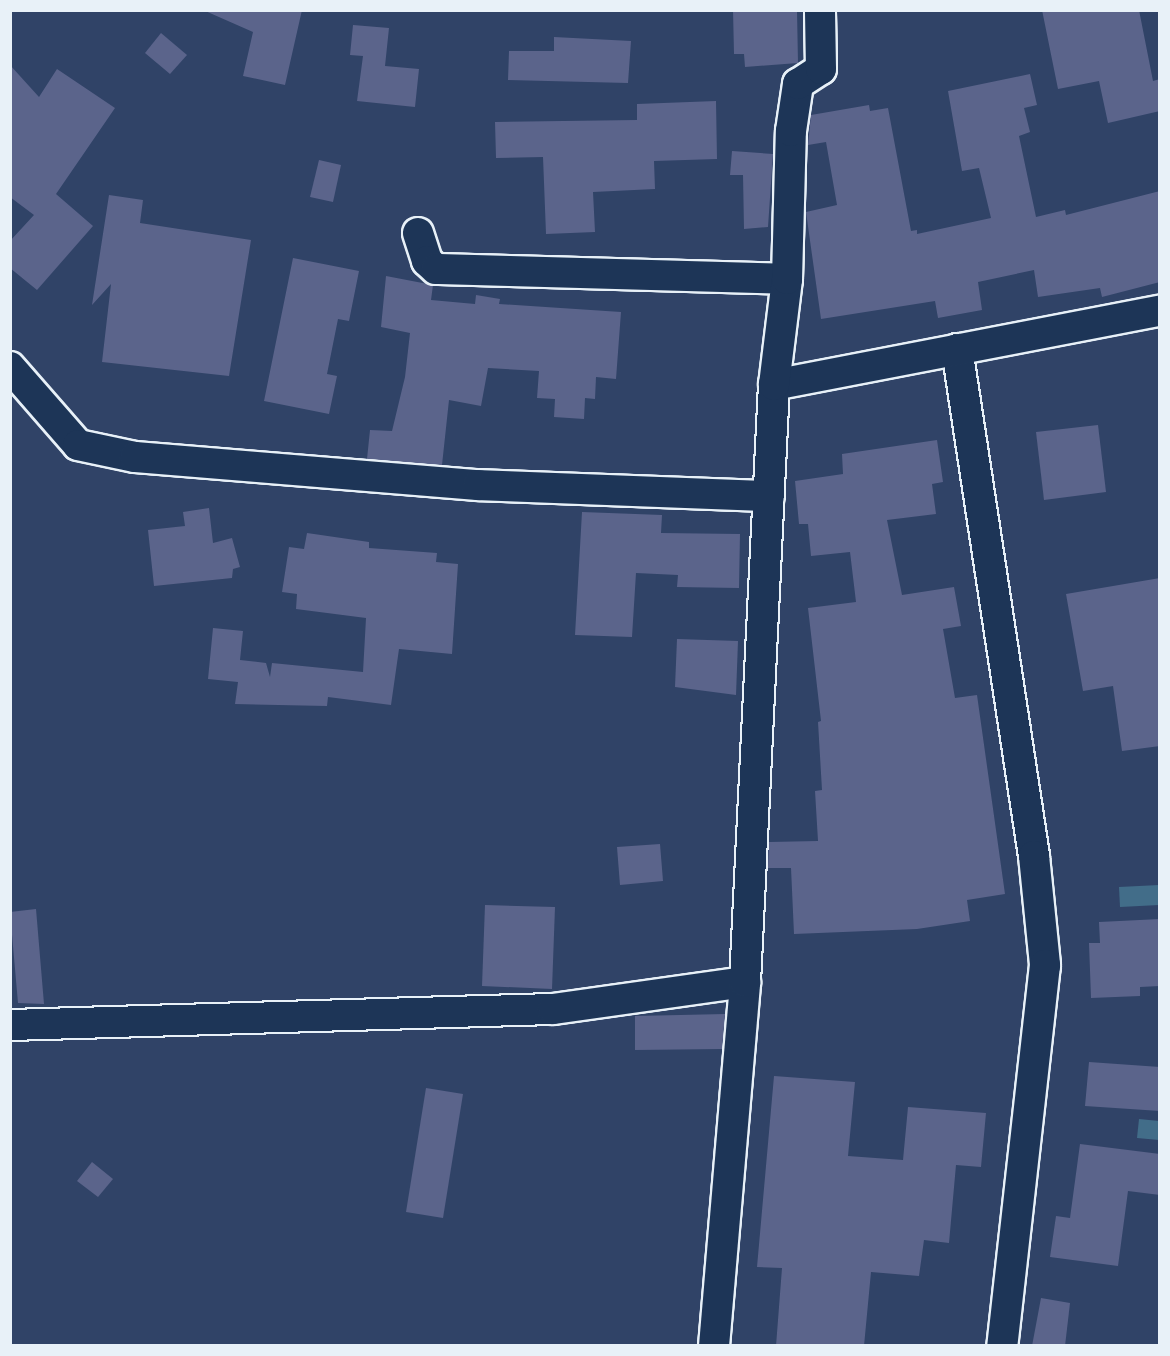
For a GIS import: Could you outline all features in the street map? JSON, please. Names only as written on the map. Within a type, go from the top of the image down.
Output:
[{"type":"street","points":[[714,1346],[745,982],[774,385],[787,279],[791,131],[798,84],[820,69],[820,10]]},
{"type":"street","points":[[418,233],[427,261],[436,269],[787,279]]},
{"type":"street","points":[[774,385],[1160,311]]},
{"type":"street","points":[[957,349],[1034,856],[1044,965],[1002,1346]]},
{"type":"street","points":[[10,367],[78,445],[135,457],[478,485],[769,496]]},
{"type":"street","points":[[10,1025],[553,1009],[745,982]]},
{"type":"water","points":[[1159,885],[1159,905],[1120,907],[1119,887]]},
{"type":"water","points":[[1139,1119],[1159,1121],[1159,1140],[1137,1138]]},
{"type":"building","points":[[203,10],[302,10],[285,85],[243,76],[253,32]]},
{"type":"building","points":[[733,10],[797,10],[798,63],[745,67],[744,54],[734,54]]},
{"type":"building","points":[[1042,10],[1139,10],[1153,81],[1160,79],[1160,111],[1108,123],[1099,81],[1058,89]]},
{"type":"building","points":[[353,25],[389,28],[385,66],[419,69],[415,107],[357,101],[363,56],[350,55]]},
{"type":"building","points":[[161,33],[187,55],[170,74],[145,53]]},
{"type":"building","points":[[554,37],[631,41],[628,83],[508,80],[509,51],[554,51]]},
{"type":"building","points":[[10,65],[39,97],[57,69],[115,108],[56,194],[93,226],[37,290],[10,268],[10,241],[34,215],[10,197]]},
{"type":"building","points":[[1030,74],[1037,105],[1024,108],[1030,132],[1019,136],[1036,217],[1065,210],[1066,215],[1160,191],[1160,282],[1102,297],[1100,288],[1038,297],[1034,270],[978,282],[982,310],[938,318],[935,301],[821,319],[806,212],[837,205],[826,142],[808,145],[811,115],[869,105],[870,111],[888,108],[911,231],[917,230],[917,234],[991,218],[979,168],[962,171],[948,91]]},
{"type":"building","points":[[716,101],[717,159],[654,161],[655,189],[593,192],[595,232],[546,234],[543,157],[496,158],[495,122],[637,120],[637,104]]},
{"type":"building","points":[[732,151],[773,154],[768,227],[744,229],[743,175],[730,175]]},
{"type":"building","points":[[319,160],[341,165],[333,202],[310,197]]},
{"type":"building","points":[[109,195],[143,200],[140,223],[251,240],[229,376],[102,362],[111,284],[92,305]]},
{"type":"building","points":[[293,258],[359,271],[349,321],[338,319],[327,374],[337,376],[329,414],[264,401]]},
{"type":"building","points":[[386,276],[433,285],[431,300],[475,304],[476,295],[500,299],[499,304],[621,312],[616,379],[596,377],[595,399],[585,398],[584,419],[554,417],[555,399],[537,398],[539,371],[488,368],[481,406],[449,400],[442,465],[367,459],[370,430],[392,431],[405,377],[410,333],[381,327]]},
{"type":"building","points":[[1098,425],[1106,492],[1044,500],[1036,432]]},
{"type":"building","points":[[937,440],[943,482],[932,484],[936,514],[887,520],[902,595],[954,587],[961,626],[943,629],[955,698],[977,695],[1005,894],[967,900],[970,921],[917,929],[794,934],[791,868],[768,868],[769,842],[818,841],[815,791],[822,790],[818,722],[821,721],[808,608],[856,602],[850,552],[811,556],[808,524],[799,524],[795,481],[843,474],[842,454]]},
{"type":"building","points":[[209,508],[213,543],[232,538],[240,567],[233,569],[232,578],[154,586],[148,530],[185,526],[183,512]]},
{"type":"building","points":[[582,512],[662,515],[661,533],[740,534],[739,588],[677,587],[678,575],[636,573],[632,637],[575,635]]},
{"type":"building","points":[[307,533],[369,542],[369,548],[437,553],[436,562],[458,564],[452,654],[399,649],[391,705],[328,697],[327,706],[235,704],[238,682],[208,679],[213,628],[243,631],[240,660],[266,663],[270,677],[272,663],[363,672],[366,618],[296,609],[297,594],[282,592],[289,547],[304,549]]},
{"type":"building","points":[[1160,578],[1160,746],[1122,751],[1113,686],[1083,691],[1066,594]]},
{"type":"building","points":[[677,639],[738,641],[736,695],[675,687]]},
{"type":"building","points":[[660,844],[663,881],[620,885],[617,847]]},
{"type":"building","points":[[485,905],[555,907],[552,989],[482,986]]},
{"type":"building","points":[[36,909],[44,1004],[18,1003],[10,912]]},
{"type":"building","points":[[1160,919],[1160,986],[1140,987],[1140,996],[1091,998],[1089,943],[1100,943],[1099,922]]},
{"type":"building","points":[[725,1014],[722,1049],[635,1050],[635,1016]]},
{"type":"building","points":[[1089,1062],[1160,1067],[1160,1111],[1085,1106]]},
{"type":"building","points":[[774,1076],[855,1082],[848,1156],[903,1160],[908,1107],[986,1113],[981,1167],[956,1165],[949,1243],[924,1240],[919,1276],[871,1272],[864,1346],[776,1346],[782,1268],[757,1267]]},
{"type":"building","points":[[426,1088],[463,1094],[443,1218],[406,1212]]},
{"type":"building","points":[[1080,1144],[1160,1154],[1160,1195],[1128,1191],[1118,1266],[1050,1257],[1056,1216],[1070,1218]]},
{"type":"building","points":[[92,1162],[113,1179],[98,1197],[77,1181]]},
{"type":"building","points":[[1041,1298],[1070,1303],[1065,1346],[1032,1346]]}]
